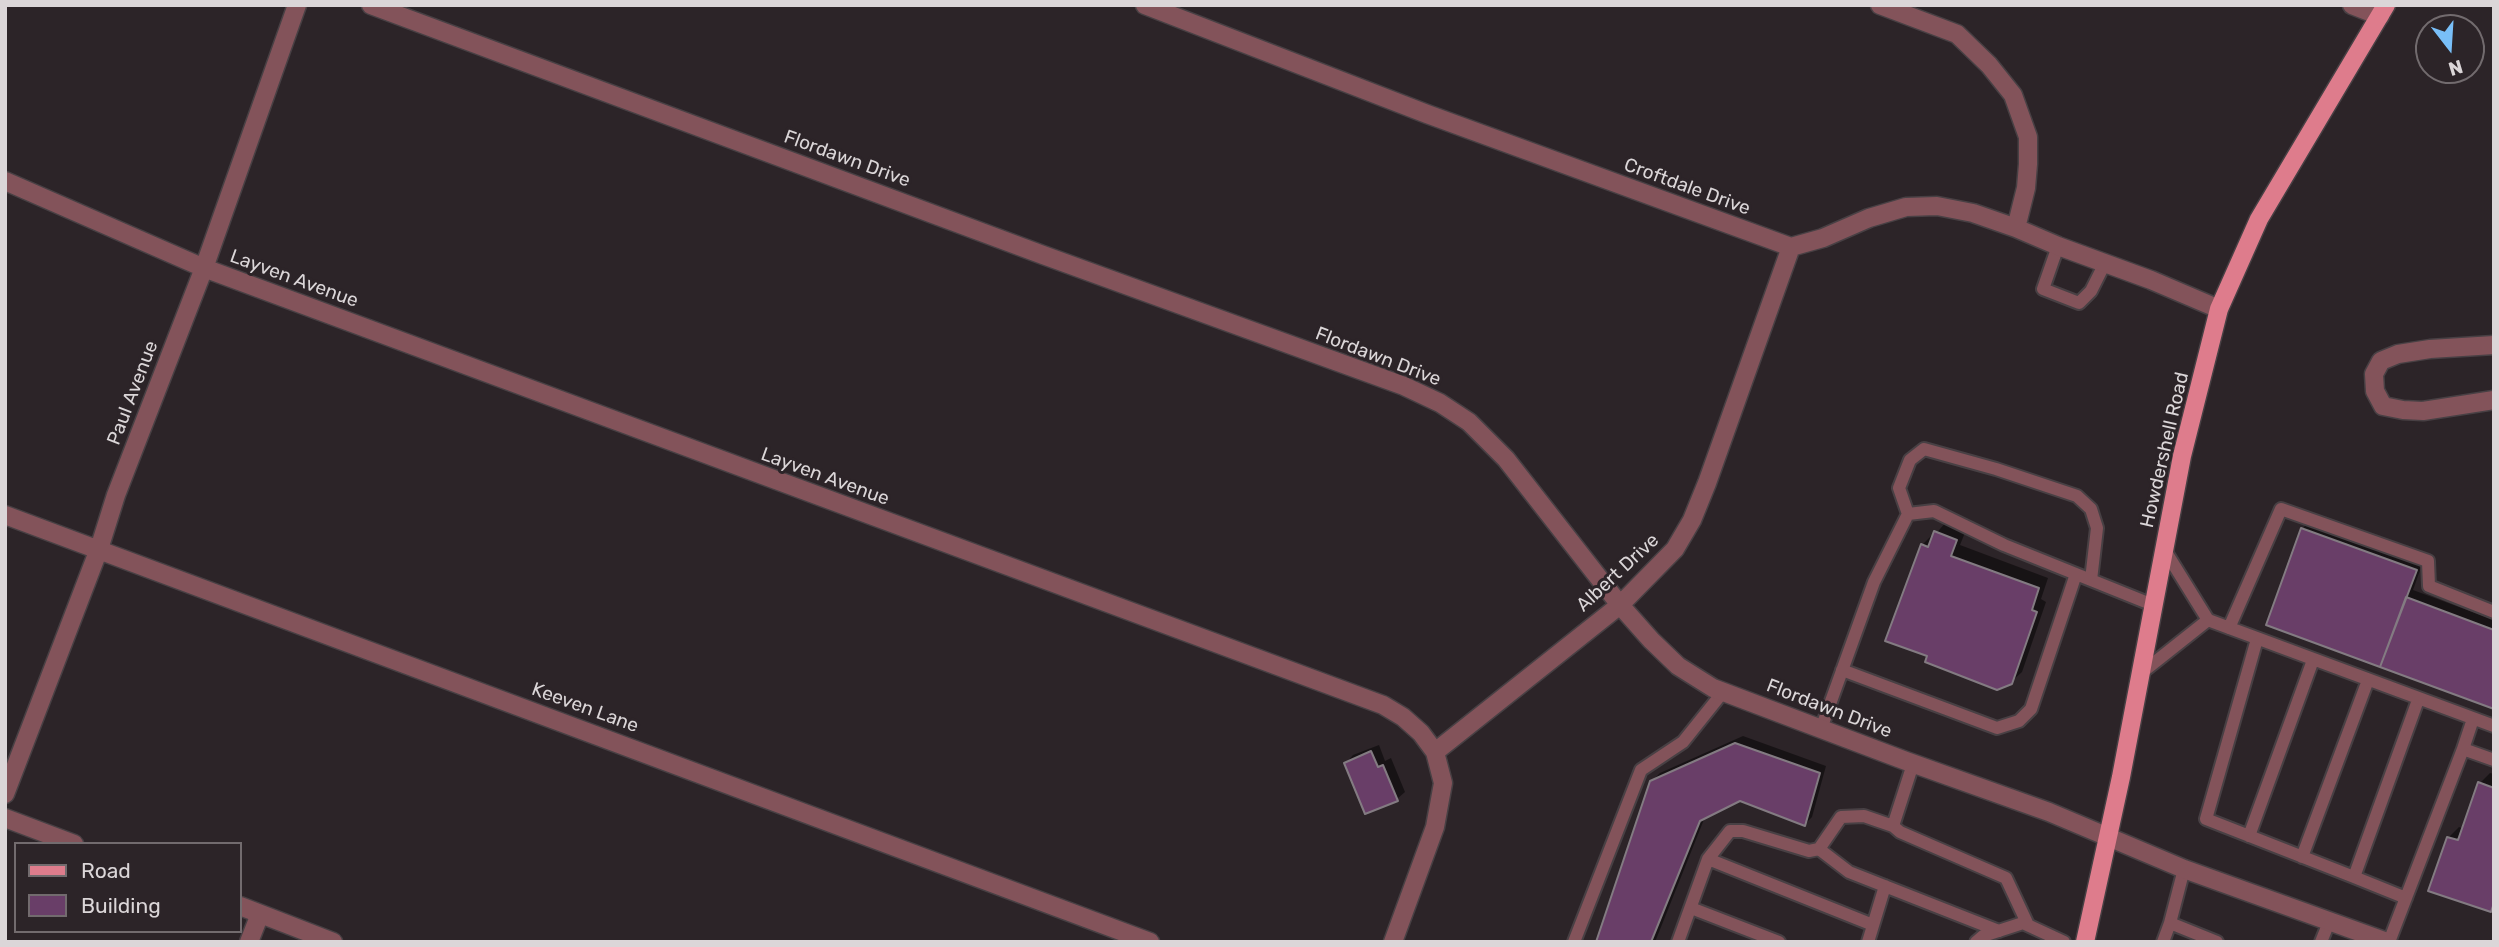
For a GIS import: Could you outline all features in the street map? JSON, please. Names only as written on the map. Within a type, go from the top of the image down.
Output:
[{"type":"main road","name":"Howdershell Road","points":[[2085,942],[2121,777],[2182,456],[2219,309],[2259,219],[2383,10]]},
{"type":"street","name":"Paul Avenue","points":[[5,794],[204,268],[297,5]]},
{"type":"street","name":"Flordawn Drive","points":[[371,5],[1404,386],[1440,403],[1469,422],[1506,459],[1620,605],[1651,640],[1678,666],[1723,692],[1913,764],[2027,803],[2184,869],[2388,942]]},
{"type":"street","name":"Croftdale Drive","points":[[1145,5],[1427,114],[1791,247]]},
{"type":"street","points":[[1880,5],[1957,34],[1989,65],[2013,95],[2028,137],[2026,188],[2016,228]]},
{"type":"street","points":[[2352,5],[2383,10]]},
{"type":"street","name":"Layven Avenue","points":[[5,181],[204,268],[1383,705],[1403,717],[1421,733],[1435,752],[1443,783],[1435,827],[1393,942]]},
{"type":"street","points":[[1791,247],[1824,238],[1869,218],[1906,207],[1937,206],[1973,213],[2016,228],[2219,309]]},
{"type":"street","name":"Albert Drive","points":[[1435,752],[1620,605],[1675,549],[1692,520],[1727,429],[1791,247]]},
{"type":"street","points":[[2494,345],[2398,354],[2381,361],[2374,374],[2375,391],[2383,406],[2423,411],[2494,400]]},
{"type":"street","name":"Keeven Lane","points":[[5,515],[1150,942]]},
{"type":"street","points":[[5,818],[70,842]]},
{"type":"street","points":[[242,907],[333,942]]},
{"type":"street","points":[[249,942],[260,914]]},
{"type":"lane","points":[[2059,246],[2043,289],[2079,303],[2091,291],[2105,263]]},
{"type":"lane","points":[[1821,729],[1874,582],[1908,514],[1899,488],[1910,460],[1924,449],[2077,496],[2091,509],[2097,528],[2091,580]]},
{"type":"lane","points":[[2229,628],[2281,509],[2428,561],[2429,586],[2494,612]]},
{"type":"lane","points":[[1908,514],[1934,511],[2004,545],[2153,605]]},
{"type":"lane","points":[[2164,549],[2208,620],[2494,726]]},
{"type":"lane","points":[[1842,670],[1997,728],[2019,721],[2031,709],[2076,574]]},
{"type":"lane","points":[[2139,674],[2208,620]]},
{"type":"lane","points":[[2257,639],[2206,819],[2406,898]]},
{"type":"lane","points":[[2249,836],[2313,660]]},
{"type":"lane","points":[[2302,857],[2368,680]]},
{"type":"lane","points":[[1574,942],[1641,770],[1683,742],[1723,692]]},
{"type":"lane","points":[[2354,877],[2418,700]]},
{"type":"lane","points":[[2388,942],[2473,719]]},
{"type":"lane","points":[[2463,749],[2494,760]]},
{"type":"lane","points":[[1893,826],[1913,764]]},
{"type":"lane","points":[[1818,849],[1841,817],[1864,816],[1893,826],[1900,832],[2006,878],[2028,925]]},
{"type":"lane","points":[[1678,942],[1708,859],[1730,831],[1743,831],[1809,850],[1818,849],[1849,872],[1999,931]]},
{"type":"lane","points":[[1708,859],[1873,925]]},
{"type":"lane","points":[[2163,942],[2184,869]]},
{"type":"lane","points":[[1868,942],[1885,886]]},
{"type":"lane","points":[[1691,908],[1779,942]]},
{"type":"lane","points":[[2321,942],[2329,922]]},
{"type":"lane","points":[[1976,942],[1983,936],[2023,923],[2064,942]]},
{"type":"lane","points":[[2170,923],[2217,942]]},
{"type":"building","points":[[2301,528],[2417,570],[2380,667],[2266,625]]},
{"type":"building","points":[[1934,531],[1957,540],[1951,556],[2039,588],[2032,610],[2037,612],[2012,684],[1997,690],[1925,662],[1927,656],[1885,641],[1921,544],[1928,547]]},
{"type":"building","points":[[2406,597],[2494,630],[2494,709],[2380,667]]},
{"type":"building","points":[[1735,743],[1820,773],[1805,826],[1740,801],[1700,821],[1651,942],[1596,942],[1650,781]]},
{"type":"building","points":[[1371,751],[1378,767],[1383,765],[1398,801],[1365,814],[1344,763]]},
{"type":"building","points":[[2478,782],[2494,788],[2494,903],[2491,912],[2428,891],[2447,837],[2458,840]]}]
